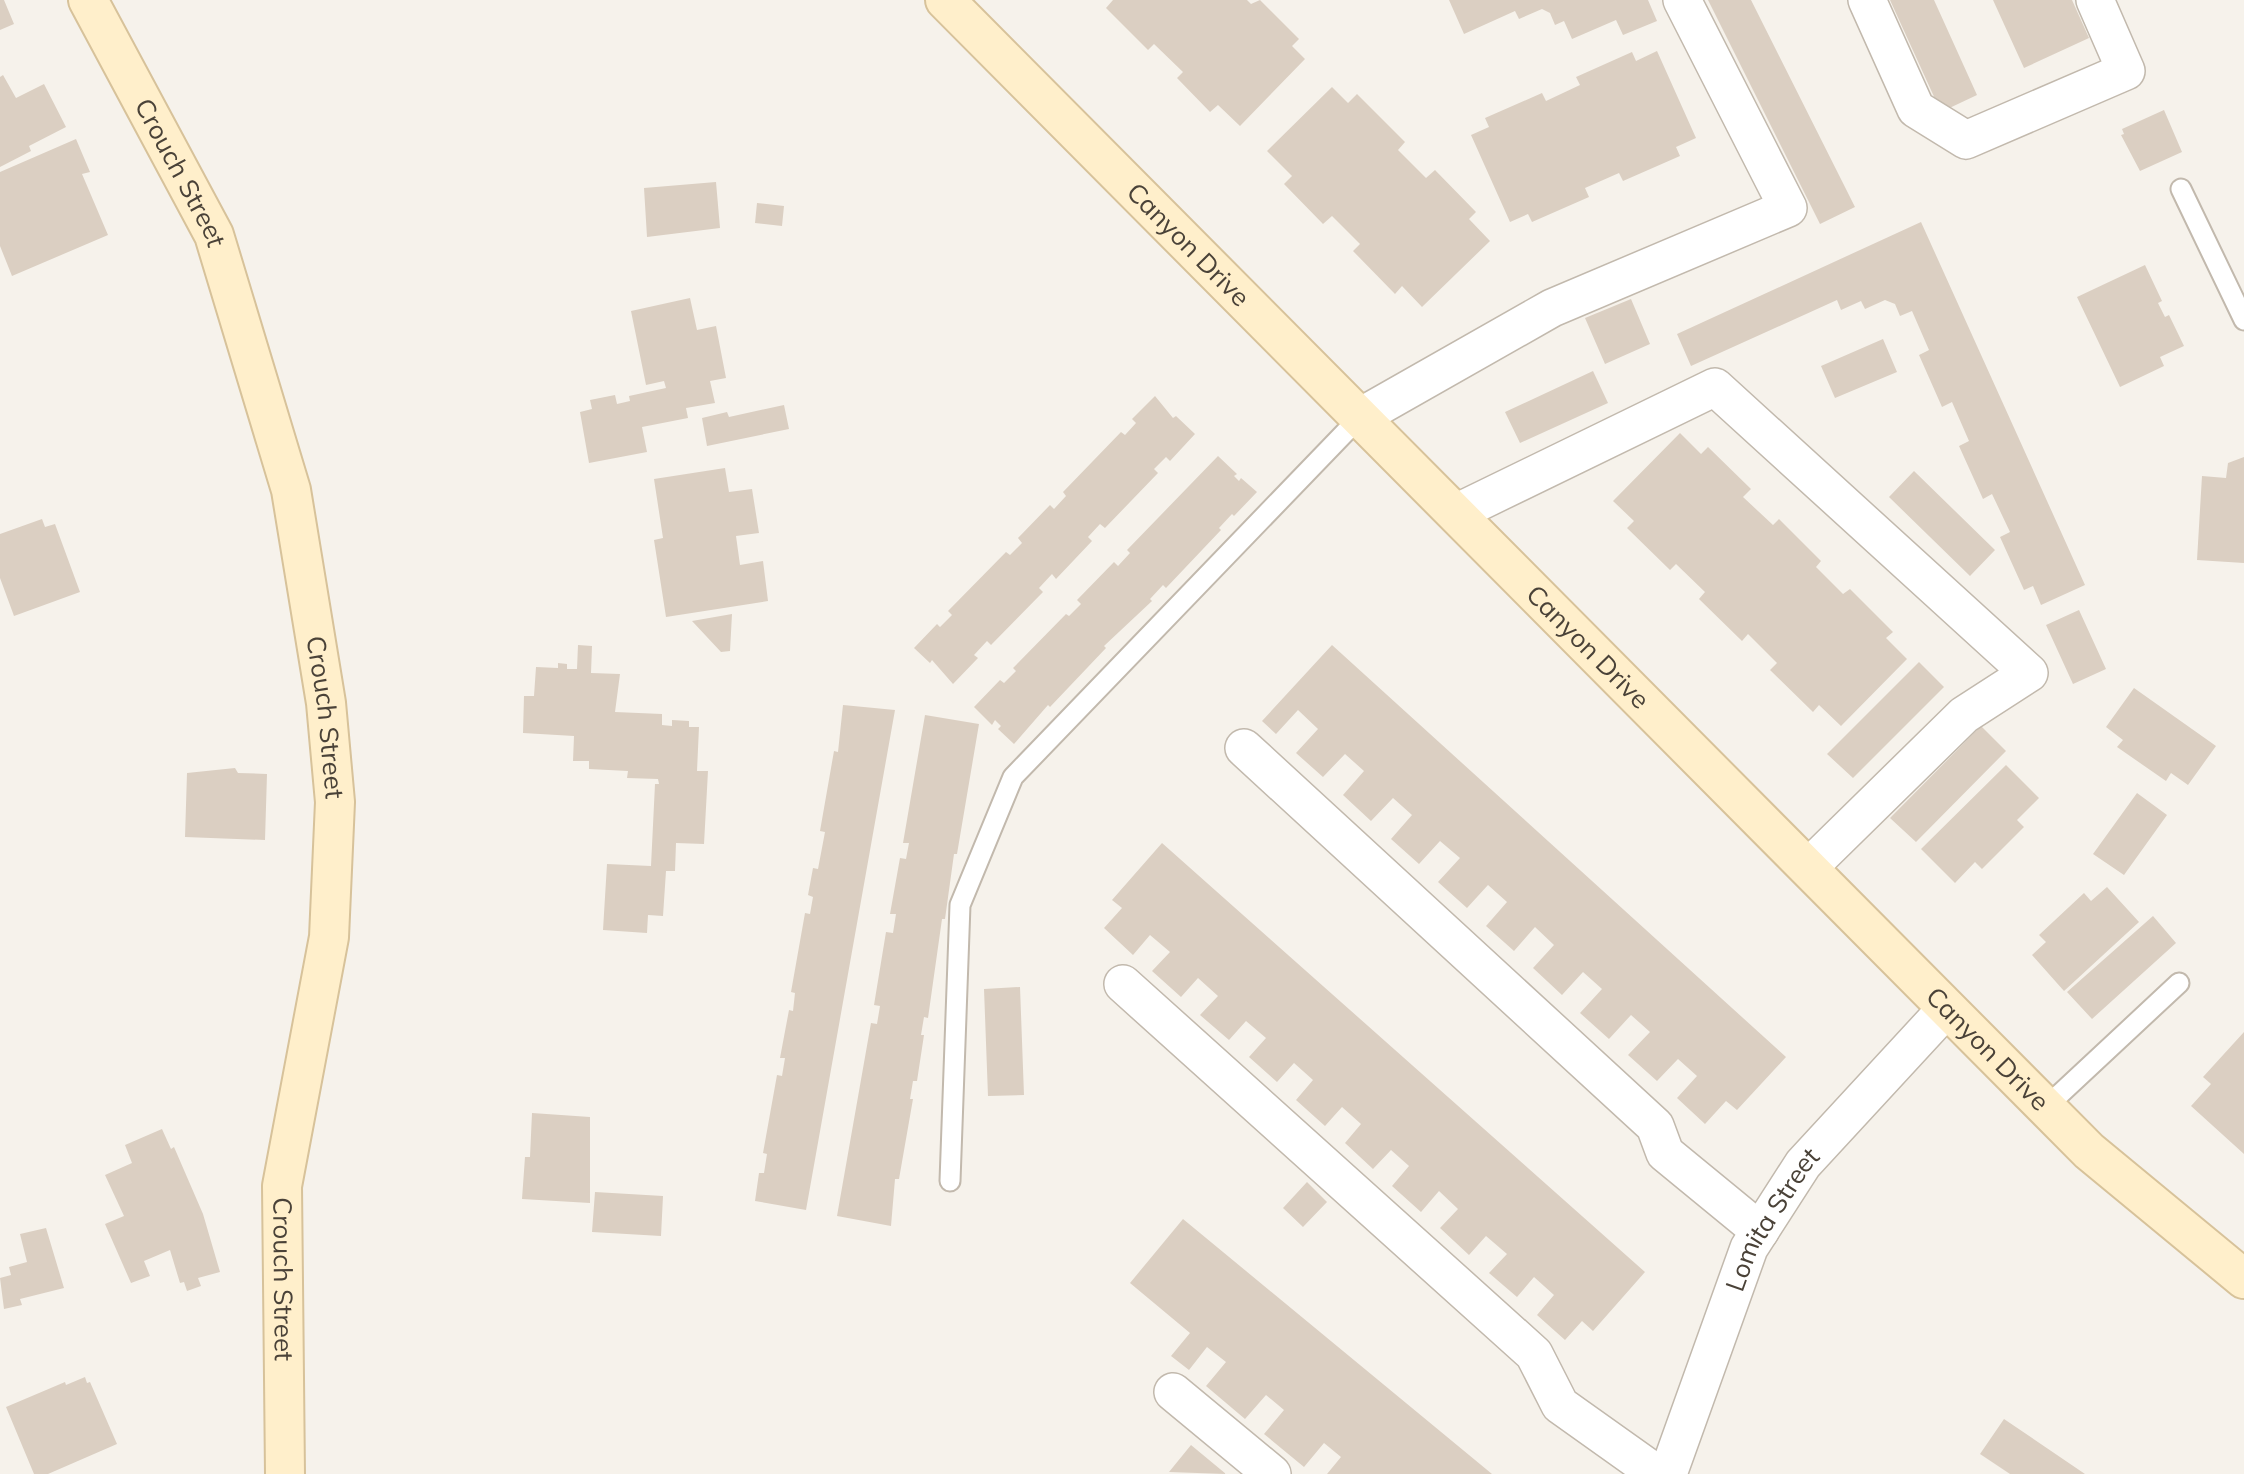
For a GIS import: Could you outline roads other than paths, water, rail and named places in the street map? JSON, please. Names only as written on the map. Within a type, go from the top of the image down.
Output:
[{"type":"main road","name":"Crouch Street","points":[[88,0],[214,235],[291,491],[326,703],[335,802],[329,937],[282,1186],[285,1474]]},
{"type":"main road","name":"Canyon Drive","points":[[945,0],[2089,1151],[2244,1279]]},
{"type":"street","points":[[1360,417],[1552,308],[1787,208],[1682,0]]},
{"type":"street","points":[[1867,0],[1916,108],[1966,140],[2126,71],[2095,0]]},
{"type":"street","points":[[1456,513],[1715,387],[2029,673],[1964,715],[1808,868]]},
{"type":"street","points":[[1244,748],[1655,1126],[1665,1153],[1760,1231]]},
{"type":"street","points":[[1123,984],[1534,1354],[1560,1405],[1657,1474]]},
{"type":"street","name":"Lomita Street","points":[[1668,1474],[1749,1248],[1803,1164],[1947,1008]]},
{"type":"street","points":[[1173,1392],[1272,1474]]},
{"type":"lane","points":[[2181,189],[2244,320]]},
{"type":"lane","points":[[950,1181],[960,905],[1013,777],[1360,417]]},
{"type":"lane","points":[[2046,1107],[2179,984]]}]
